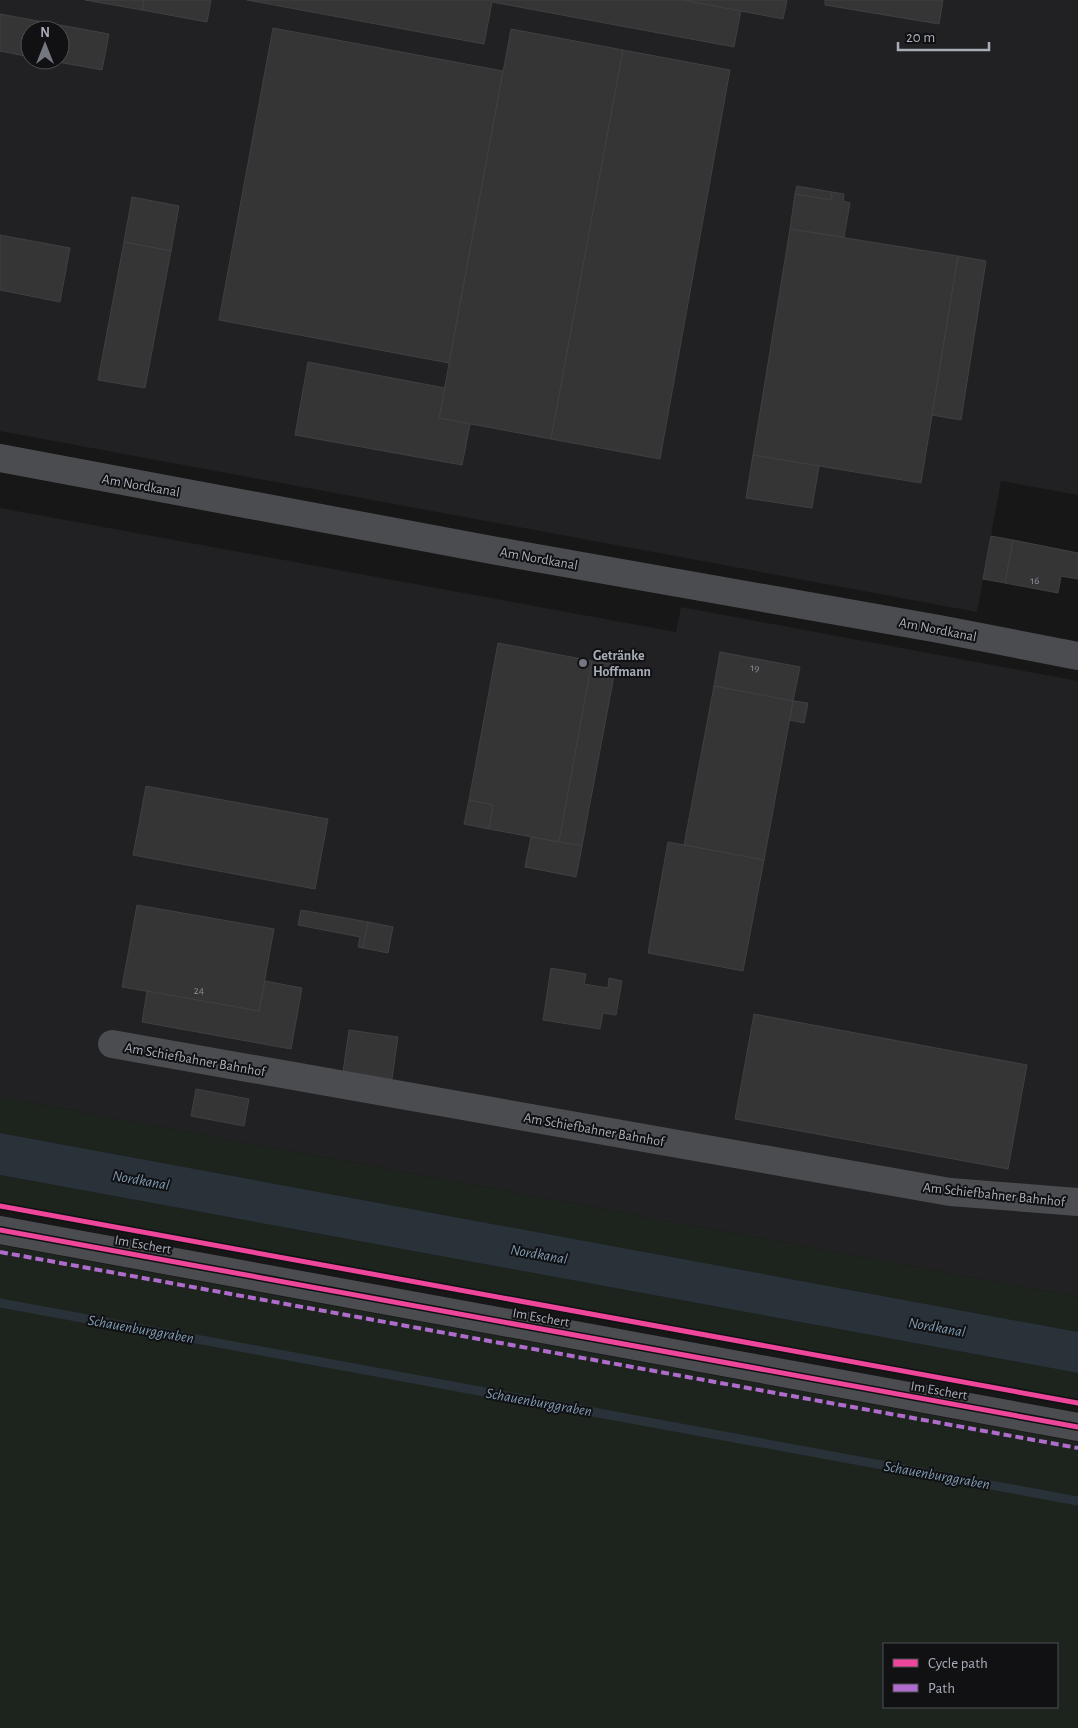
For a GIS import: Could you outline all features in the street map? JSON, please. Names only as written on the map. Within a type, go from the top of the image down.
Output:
[{"type":"street","name":"Am Nordkanal","points":[[0,458],[487,549],[939,629],[1078,656]]},
{"type":"street","name":"Am Schiefbahner Bahnhof","points":[[112,1044],[950,1192],[1078,1202]]},
{"type":"street","name":"Im Eschert","points":[[0,1230],[1078,1427]]},
{"type":"shaded area","points":[[0,0],[1078,0],[1078,495],[1001,481],[977,612],[0,431]]},
{"type":"shaded area","points":[[0,508],[676,632],[681,607],[1078,681],[1078,1297],[0,1097]]},
{"type":"shaded area","points":[[0,1097],[1078,1297],[1078,1332],[0,1133]]},
{"type":"shaded area","points":[[0,1175],[1078,1373],[1078,1403],[0,1209]]},
{"type":"shaded area","points":[[0,1245],[1078,1442],[1078,1728],[0,1728]]},
{"type":"water","name":"Nordkanal","points":[[0,1133],[1078,1332],[1078,1373],[0,1175]]},
{"type":"building","points":[[85,0],[144,0],[142,10]]},
{"type":"building","points":[[144,0],[211,0],[207,22],[142,10]]},
{"type":"building","points":[[247,0],[683,0],[741,10],[734,47],[492,2],[484,44]]},
{"type":"building","points":[[683,0],[787,0],[783,19]]},
{"type":"building","points":[[825,0],[943,0],[939,24],[825,5]]},
{"type":"building","points":[[0,14],[33,20],[20,20],[20,55],[0,51]]},
{"type":"building","points":[[70,27],[109,34],[102,70],[70,64]]},
{"type":"building","points":[[273,28],[503,71],[449,363],[219,320]]},
{"type":"building","points":[[511,29],[623,50],[551,439],[439,418]]},
{"type":"building","points":[[623,50],[730,70],[660,459],[551,439]]},
{"type":"building","points":[[797,186],[832,192],[831,200],[795,194]]},
{"type":"building","points":[[832,192],[844,194],[843,201],[850,203],[844,237],[790,229],[795,194],[831,200]]},
{"type":"building","points":[[132,197],[179,206],[171,251],[124,242]]},
{"type":"building","points":[[790,229],[958,256],[921,483],[753,455]]},
{"type":"building","points":[[0,235],[70,248],[60,302],[0,290]]},
{"type":"building","points":[[124,242],[171,251],[145,388],[98,380]]},
{"type":"building","points":[[958,256],[986,261],[961,420],[932,415]]},
{"type":"building","points":[[308,362],[445,388],[439,418],[470,424],[462,465],[295,435]]},
{"type":"building","points":[[753,455],[819,466],[812,508],[746,498]]},
{"type":"building","points":[[991,536],[1013,540],[1005,583],[983,579]]},
{"type":"building","points":[[1013,540],[1078,553],[1078,579],[1061,576],[1058,593],[1005,583]]},
{"type":"building","points":[[498,643],[592,661],[559,842],[489,829],[493,805],[469,800]]},
{"type":"building","points":[[720,652],[800,667],[793,701],[714,686]]},
{"type":"building","points":[[592,661],[616,665],[582,846],[559,842]]},
{"type":"building","points":[[714,686],[793,701],[764,860],[684,845]]},
{"type":"building","points":[[793,701],[808,703],[804,723],[790,720]]},
{"type":"building","points":[[146,786],[328,819],[315,889],[133,855]]},
{"type":"building","points":[[469,800],[493,805],[489,829],[464,824]]},
{"type":"building","points":[[531,837],[582,846],[576,877],[525,867]]},
{"type":"building","points":[[668,842],[764,860],[743,971],[648,953]]},
{"type":"building","points":[[137,905],[274,929],[259,1011],[122,987]]},
{"type":"building","points":[[301,910],[368,922],[363,948],[358,947],[360,937],[298,925]]},
{"type":"building","points":[[368,922],[393,927],[388,953],[363,948]]},
{"type":"building","points":[[551,968],[586,974],[584,984],[608,988],[609,978],[622,981],[616,1015],[603,1013],[600,1029],[543,1020]]},
{"type":"building","points":[[265,981],[302,988],[291,1049],[142,1022],[147,991],[259,1011]]},
{"type":"building","points":[[754,1014],[1027,1065],[1008,1169],[735,1119]]},
{"type":"building","points":[[349,1030],[398,1037],[392,1079],[343,1072]]},
{"type":"building","points":[[196,1089],[249,1099],[244,1126],[191,1116]]},
{"type":"waterway","name":"Schauenburggraben","points":[[0,1303],[1078,1501]]},
{"type":"marked path","points":[[0,1252],[1078,1448]]},
{"type":"cycle path","points":[[0,1206],[1078,1403]]},
{"type":"cycle path","points":[[0,1230],[1078,1427]]},
{"type":"place","name":"Getränke Hoffmann","points":[[583,663]]}]
